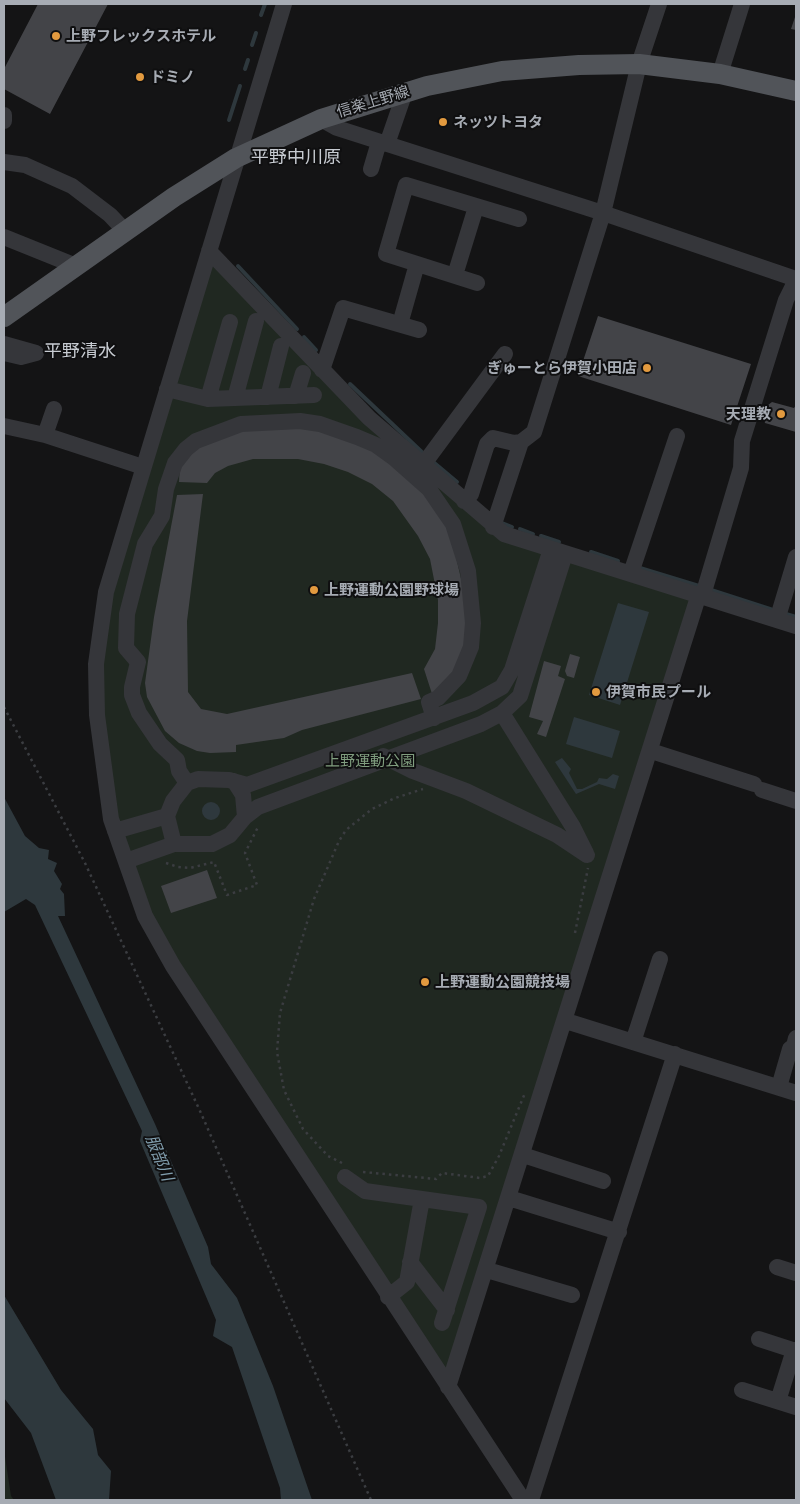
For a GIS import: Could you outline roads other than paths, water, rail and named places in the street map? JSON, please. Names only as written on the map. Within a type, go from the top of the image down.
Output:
[{"type":"main road","name":"信楽上野線","points":[[4,317],[125,232],[236,158],[321,118],[405,92],[502,71],[579,65],[639,64],[720,74],[796,91]]},
{"type":"street","points":[[284,4],[106,592],[96,664],[97,715],[111,819],[145,916],[173,966],[388,1297],[523,1500]]},
{"type":"street","points":[[464,501],[471,494],[487,444],[493,438],[514,443],[521,442],[534,432],[602,213],[639,64],[659,4]]},
{"type":"street","points":[[720,74],[742,4]]},
{"type":"street","points":[[371,169],[405,92]]},
{"type":"street","points":[[4,115],[4,121]]},
{"type":"street","points":[[321,118],[337,128],[602,213],[796,281],[786,300],[742,441],[741,468],[448,1388]]},
{"type":"street","points":[[4,162],[25,165],[72,186],[110,215],[125,232]]},
{"type":"street","points":[[478,284],[386,254],[406,185],[518,219]]},
{"type":"street","points":[[455,275],[476,207]]},
{"type":"street","points":[[4,237],[76,266]]},
{"type":"street","points":[[209,251],[369,418],[493,527],[504,534],[796,626]]},
{"type":"street","points":[[400,324],[417,264]]},
{"type":"street","points":[[322,370],[343,308],[419,330]]},
{"type":"street","points":[[235,398],[256,321]]},
{"type":"street","points":[[208,399],[230,322]]},
{"type":"street","points":[[4,344],[36,353],[21,357],[4,353]]},
{"type":"street","points":[[268,397],[282,346]]},
{"type":"street","points":[[423,465],[505,354]]},
{"type":"street","points":[[296,396],[303,373]]},
{"type":"street","points":[[167,389],[208,399],[314,395]]},
{"type":"street","points":[[45,435],[54,409]]},
{"type":"street","points":[[187,783],[179,771],[177,760],[160,744],[138,713],[132,687],[138,662],[126,648],[127,614],[145,544],[162,516],[166,488],[175,463],[186,449],[196,441],[241,424],[282,421],[320,424],[376,445],[429,489],[448,518],[468,571],[473,623],[470,647],[459,676],[438,698],[429,702],[434,718]]},
{"type":"street","points":[[4,426],[45,435],[143,467]]},
{"type":"street","points":[[631,573],[677,436]]},
{"type":"street","points":[[493,527],[521,442]]},
{"type":"street","points":[[174,844],[167,816],[173,801],[187,783],[198,779],[234,781],[248,786],[473,703],[502,687],[509,677],[558,551]]},
{"type":"street","points":[[126,861],[174,844],[212,844],[230,835],[245,817],[258,807],[482,724],[502,713],[520,696],[558,551]]},
{"type":"street","points":[[777,620],[796,557]]},
{"type":"street","points":[[473,703],[482,724]]},
{"type":"street","points":[[362,744],[388,758],[484,800],[557,835],[587,855],[573,827],[502,713]]},
{"type":"street","points":[[651,751],[796,801]]},
{"type":"street","points":[[234,781],[243,796],[245,817]]},
{"type":"street","points":[[115,831],[167,816]]},
{"type":"street","points":[[633,1042],[660,959]]},
{"type":"street","points":[[566,1021],[796,1093]]},
{"type":"street","points":[[779,1087],[790,1049],[796,1038]]},
{"type":"street","points":[[531,1500],[675,1054]]},
{"type":"street","points":[[523,1155],[603,1180]]},
{"type":"street","points":[[347,1172],[365,1191],[479,1207],[444,1316],[410,1262]]},
{"type":"street","points":[[509,1198],[619,1232]]},
{"type":"street","points":[[388,1297],[406,1282],[422,1199]]},
{"type":"street","points":[[777,1267],[796,1273]]},
{"type":"street","points":[[487,1270],[572,1295]]},
{"type":"street","points":[[759,1339],[795,1351],[778,1401]]},
{"type":"street","points":[[742,1390],[796,1407]]},
{"type":"water","points":[[618,603],[649,612],[620,705],[589,695]]},
{"type":"water","points":[[574,717],[620,731],[612,758],[566,744]]},
{"type":"water","points":[[562,758],[571,769],[569,773],[577,789],[582,789],[597,782],[599,778],[607,779],[613,774],[619,776],[615,789],[599,784],[576,794],[555,762]]},
{"type":"water","name":"服部川","points":[[4,797],[25,836],[39,848],[49,850],[48,859],[57,863],[54,871],[62,884],[60,889],[64,894],[65,916],[58,916],[155,1124],[208,1247],[211,1264],[237,1298],[273,1386],[312,1500],[281,1500],[280,1488],[232,1347],[213,1336],[216,1320],[140,1141],[142,1131],[35,905],[26,899],[4,912]]},
{"type":"water","points":[[207,802],[215,802],[220,807],[218,818],[207,820],[202,815],[202,807]]},
{"type":"water","points":[[4,1295],[61,1390],[93,1429],[98,1455],[111,1471],[109,1500],[56,1500],[31,1433],[4,1398]]},
{"type":"waterway","points":[[261,15],[265,4]]},
{"type":"waterway","points":[[252,45],[256,33]]},
{"type":"waterway","points":[[245,69],[248,60]]},
{"type":"waterway","points":[[229,120],[240,86]]},
{"type":"waterway","points":[[238,266],[297,329]]},
{"type":"waterway","points":[[304,337],[316,350]]},
{"type":"waterway","points":[[350,384],[425,455]]},
{"type":"waterway","points":[[432,461],[457,482]]},
{"type":"waterway","points":[[502,523],[512,527]]},
{"type":"waterway","points":[[520,529],[533,534]]},
{"type":"waterway","points":[[541,536],[559,542]]},
{"type":"waterway","points":[[591,552],[618,561]]},
{"type":"waterway","points":[[640,568],[699,586]]},
{"type":"waterway","points":[[708,589],[773,610]]},
{"type":"waterway","points":[[786,614],[796,617]]},
{"type":"place","name":"上野フレックスホテル","points":[[56,36]]},
{"type":"place","name":"ドミノ","points":[[140,77]]},
{"type":"place","name":"ネッツトヨタ","points":[[443,122]]},
{"type":"place","name":"ぎゅーとら伊賀小田店","points":[[647,368]]},
{"type":"place","name":"天理教","points":[[781,414]]},
{"type":"place","name":"上野運動公園野球場","points":[[314,590]]},
{"type":"place","name":"伊賀市民プール","points":[[596,692]]},
{"type":"place","name":"上野運動公園競技場","points":[[425,982]]},
{"type":"district","name":"平野中川原","points":[[296,158]]},
{"type":"district","name":"平野清水","points":[[80,352]]},
{"type":"park label","name":"上野運動公園","points":[[370,761]]}]
